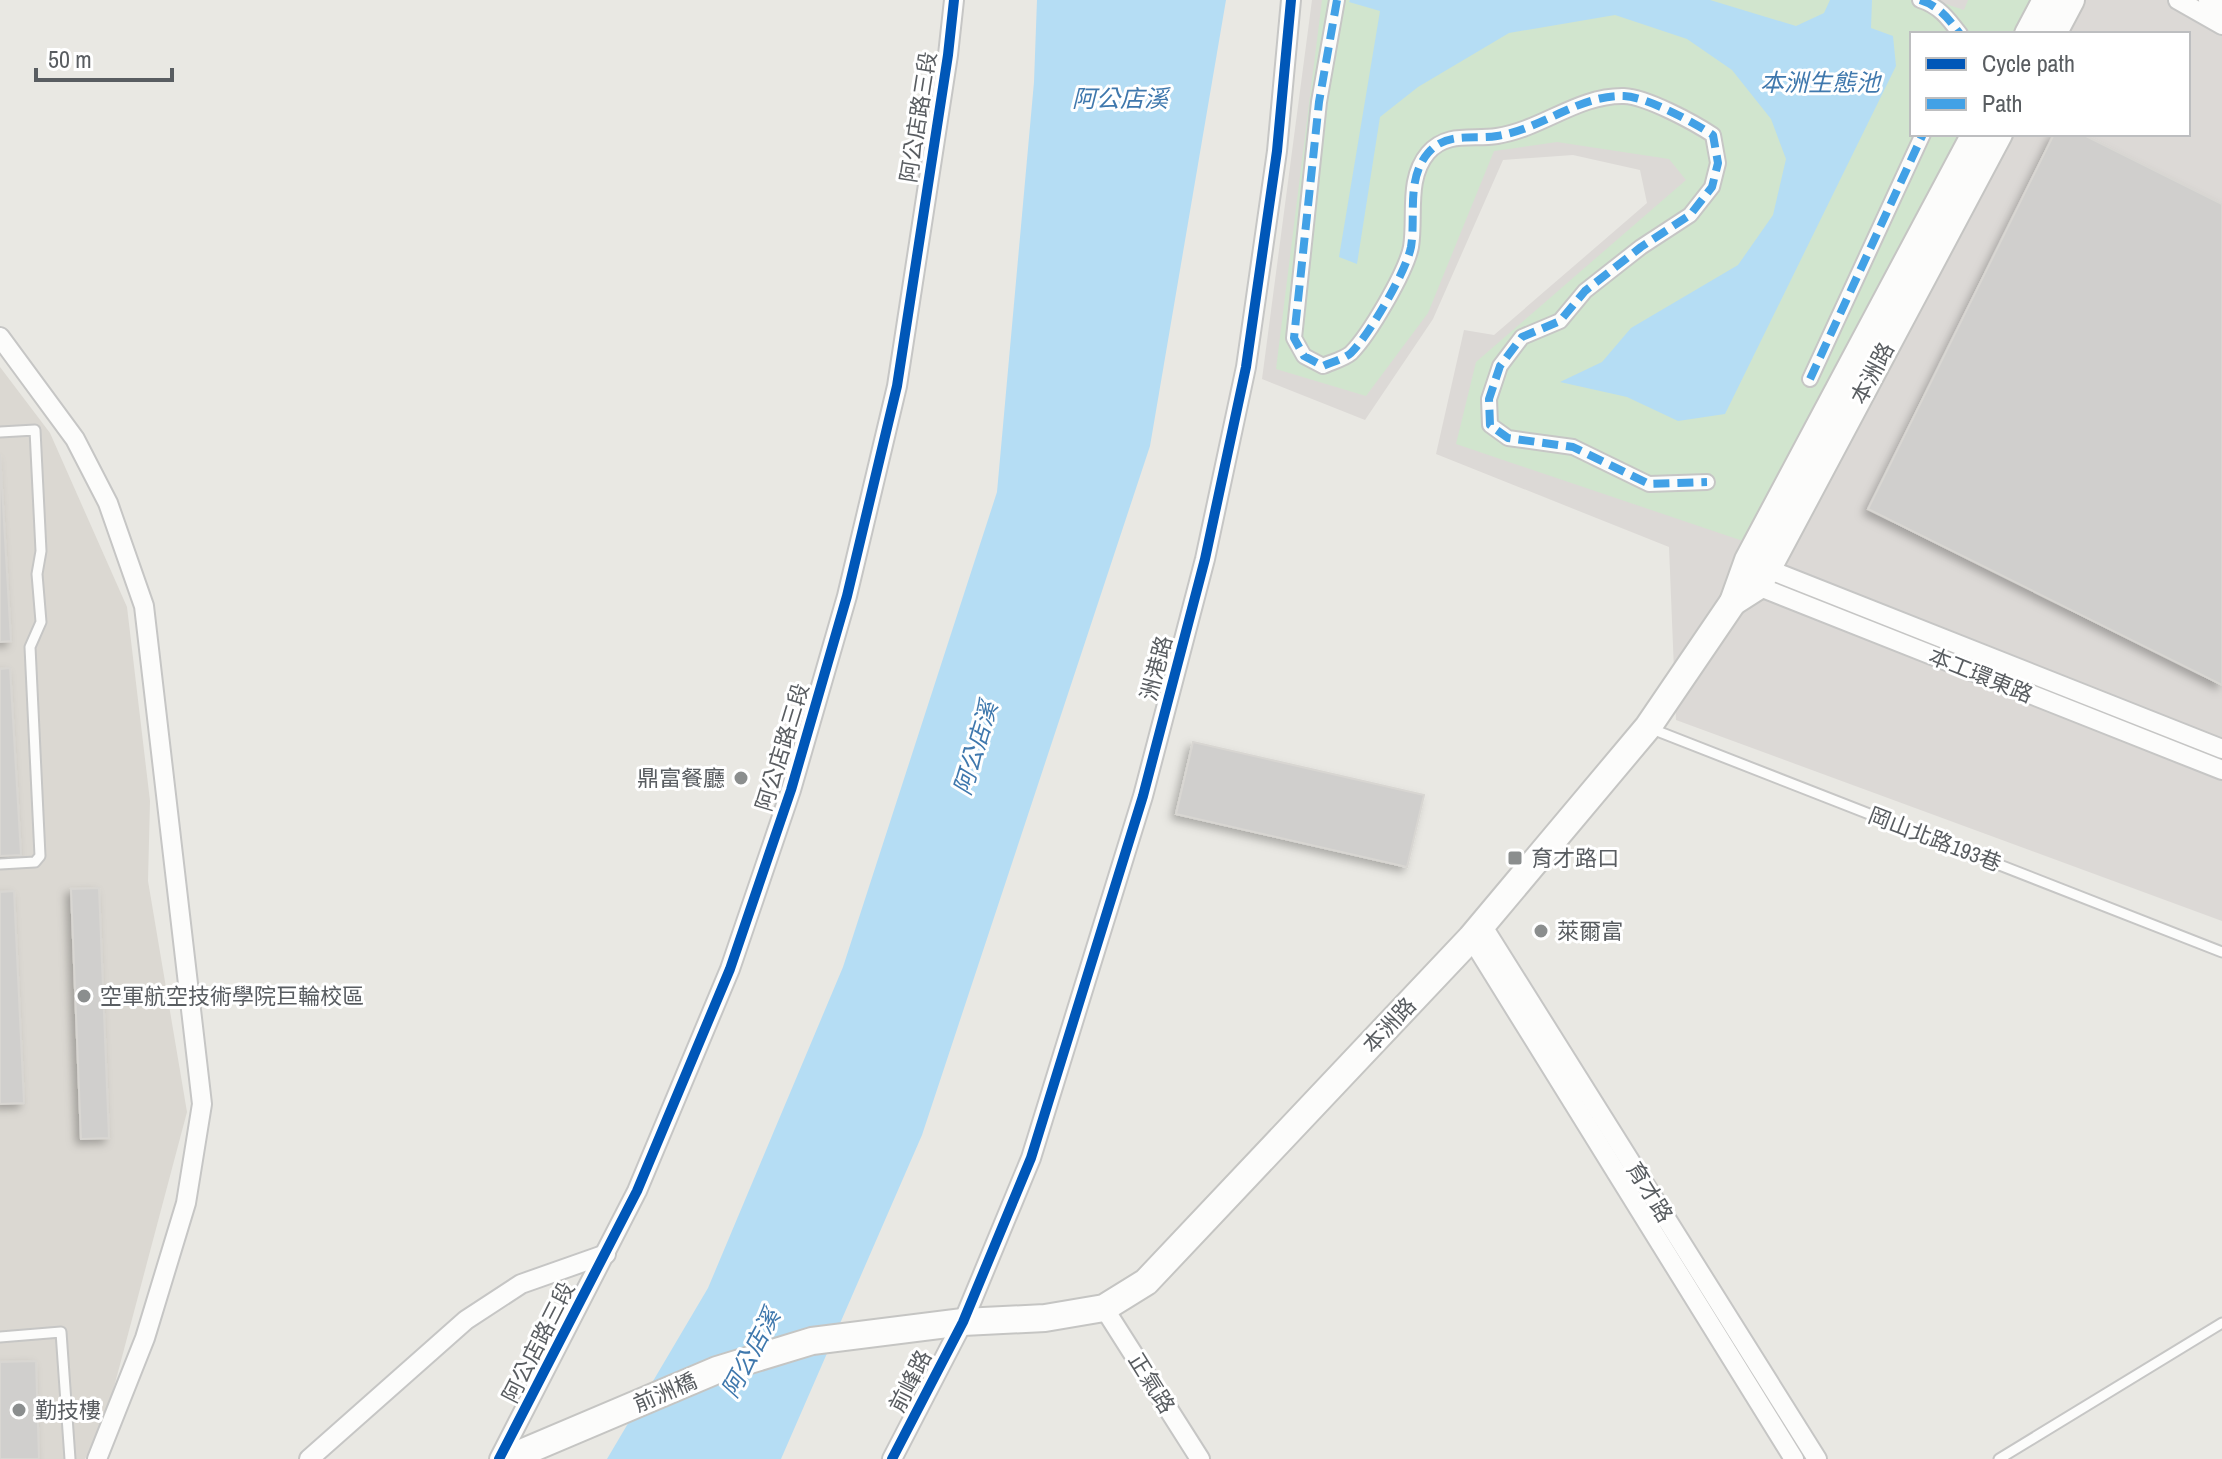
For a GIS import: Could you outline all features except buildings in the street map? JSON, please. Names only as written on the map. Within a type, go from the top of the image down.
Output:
[{"type":"main road","points":[[2029,32],[2046,0]]},
{"type":"main road","points":[[2054,32],[2071,0]]},
{"type":"main road","name":"本洲路","points":[[1749,580],[1974,136]]},
{"type":"main road","name":"本洲路","points":[[963,1322],[1045,1318],[1104,1308],[1146,1282],[1477,932],[1648,727],[1749,580],[1998,136]]},
{"type":"main road","name":"前洲橋","points":[[507,1459],[717,1370],[812,1341],[963,1322]]},
{"type":"street","name":"阿公店路三段","points":[[499,1459],[637,1191],[730,969],[791,790],[819,697],[897,386],[954,0]]},
{"type":"street","name":"洲港路","points":[[963,1322],[1031,1158],[1143,796],[1205,559],[1246,367],[1277,151],[1291,0]]},
{"type":"street","points":[[1337,0],[1319,102],[1294,338],[1304,356],[1323,366],[1349,355],[1388,299],[1410,249],[1414,182],[1429,152],[1454,137],[1497,137],[1542,123],[1594,98],[1627,96],[1688,119],[1713,135],[1718,163],[1712,187],[1690,215],[1641,247],[1585,291],[1560,321],[1522,337],[1500,366],[1489,399],[1490,425],[1508,438],[1573,447],[1649,484],[1707,482]]},
{"type":"street","points":[[1920,0],[1933,4],[1959,32]]},
{"type":"street","points":[[2178,0],[2222,25]]},
{"type":"street","points":[[2208,0],[2222,8]]},
{"type":"street","points":[[1810,379],[1922,136]]},
{"type":"street","points":[[0,337],[75,439],[108,503],[144,606],[202,1104],[186,1203],[145,1338],[97,1459]]},
{"type":"street","name":"本工環東路","points":[[1749,580],[2222,749]]},
{"type":"street","name":"本工環東路","points":[[1749,580],[2222,770]]},
{"type":"street","name":"育才路","points":[[1477,932],[1794,1459]]},
{"type":"street","name":"育才路","points":[[1477,932],[1817,1459]]},
{"type":"street","points":[[309,1459],[466,1320],[521,1284],[606,1254]]},
{"type":"street","name":"正氣路","points":[[1104,1308],[1200,1459]]},
{"type":"street","name":"前峰路","points":[[892,1459],[963,1322]]},
{"type":"lane","points":[[0,432],[35,430],[41,551],[37,574],[41,622],[30,647],[40,856],[35,862],[0,864]]},
{"type":"lane","name":"岡山北路193巷","points":[[1648,727],[2222,952]]},
{"type":"lane","points":[[1999,1459],[2222,1323]]},
{"type":"lane","points":[[0,1337],[61,1332],[70,1459]]},
{"type":"shaded area","points":[[1312,0],[2222,0],[2222,921],[1676,720],[1669,547],[1436,454],[1464,330],[1494,335],[1647,203],[1640,170],[1573,155],[1503,160],[1433,319],[1365,420],[1262,379]]},
{"type":"shaded area","name":"空軍航空技術學院巨輪校區","points":[[0,367],[50,433],[127,607],[150,801],[148,881],[187,1112],[105,1421],[85,1459],[0,1459]]},
{"type":"green space","points":[[1322,0],[1934,0],[1964,10],[1968,0],[2031,0],[2014,32],[1910,32],[1910,136],[1958,136],[1743,541],[1456,444],[1476,362],[1686,180],[1669,159],[1557,142],[1494,151],[1428,313],[1366,396],[1276,369]]},
{"type":"water","name":"阿公店溪","points":[[1037,0],[1226,0],[1150,446],[922,1135],[781,1459],[607,1459],[708,1288],[843,967],[997,492],[1034,82]]},
{"type":"water","name":"本洲生態池","points":[[1350,0],[1710,0],[1796,26],[1824,13],[1830,0],[1872,0],[1871,28],[1893,36],[1896,66],[1725,414],[1678,421],[1627,397],[1560,382],[1602,362],[1631,328],[1738,265],[1773,215],[1786,159],[1771,119],[1732,70],[1687,39],[1615,15],[1509,33],[1418,87],[1380,117],[1357,264],[1339,257],[1380,11]]},
{"type":"marked path","points":[[1337,0],[1319,102],[1294,338],[1304,356],[1323,366],[1345,357],[1359,344],[1377,318],[1408,258],[1414,186],[1421,163],[1435,146],[1452,139],[1513,132],[1575,106],[1607,97],[1634,97],[1682,117],[1713,135],[1718,163],[1712,187],[1690,215],[1641,247],[1585,291],[1560,321],[1522,337],[1500,366],[1489,399],[1490,425],[1508,438],[1573,447],[1649,484],[1707,482]]},
{"type":"marked path","points":[[1920,0],[1938,9],[1958,32]]},
{"type":"marked path","points":[[1810,379],[1922,136]]},
{"type":"cycle path","points":[[499,1459],[637,1191],[730,969],[791,790],[847,596],[897,386],[954,0]]},
{"type":"cycle path","points":[[892,1459],[963,1322],[1031,1158],[1143,796],[1205,559],[1246,367],[1277,151],[1291,0]]},
{"type":"place","name":"鼎富餐廳","points":[[741,778]]},
{"type":"place","name":"育才路口","points":[[1515,858]]},
{"type":"place","name":"萊爾富","points":[[1541,931]]},
{"type":"place","name":"空軍航空技術學院巨輪校區","points":[[84,996]]},
{"type":"place","name":"勤技樓","points":[[19,1410]]}]
